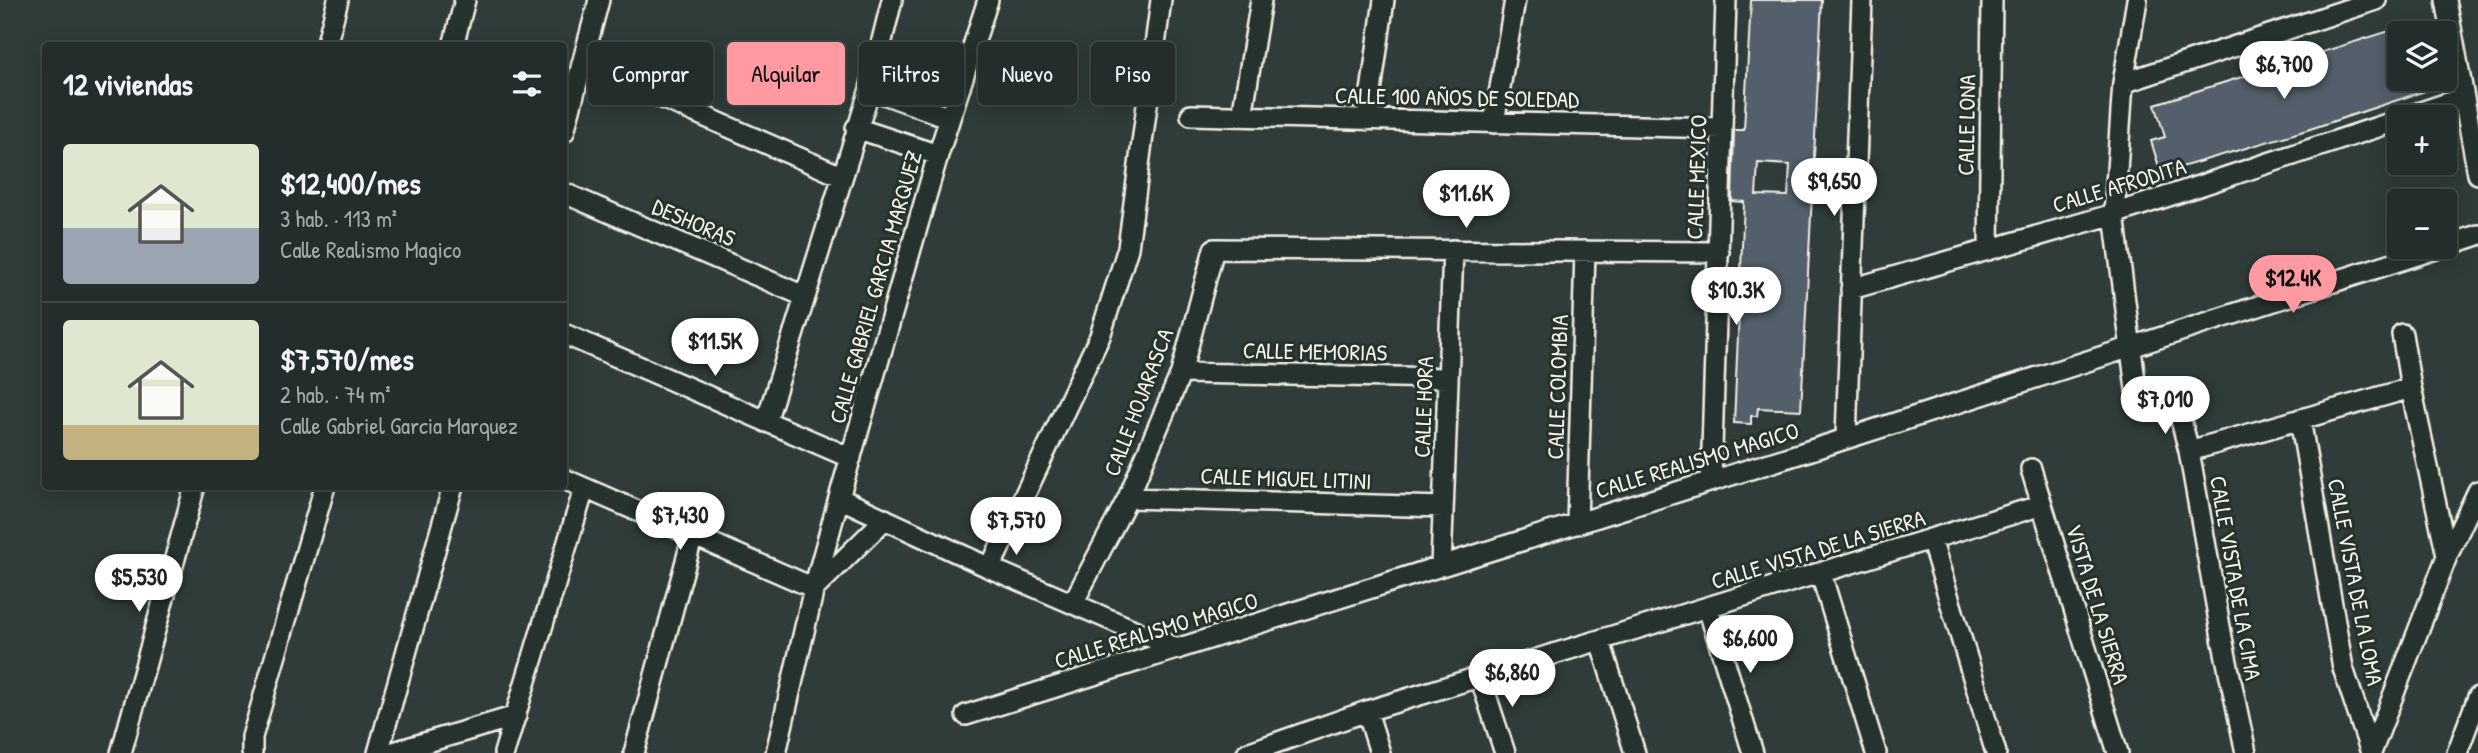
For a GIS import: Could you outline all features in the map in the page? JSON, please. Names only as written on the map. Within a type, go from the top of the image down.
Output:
[{"type":"street","points":[[327,42],[338,0]]},
{"type":"street","points":[[454,42],[465,0]]},
{"type":"street","points":[[567,121],[599,0]]},
{"type":"street","points":[[882,42],[892,0]]},
{"type":"street","name":"CALLE GABRIEL GARCIA MARQUEZ","points":[[776,753],[814,588],[839,498],[938,155],[988,0]]},
{"type":"street","points":[[990,568],[1100,336],[1128,248],[1161,0]]},
{"type":"street","points":[[1242,116],[1261,0]]},
{"type":"street","points":[[1367,120],[1384,0]]},
{"type":"street","points":[[1494,123],[1515,0]]},
{"type":"street","name":"CALLE MEXICO","points":[[1711,481],[1726,0]]},
{"type":"street","points":[[1846,438],[1862,0]]},
{"type":"street","name":"CALLE LONA","points":[[1989,250],[1992,0]]},
{"type":"street","points":[[2136,389],[2114,214],[2123,83],[2137,0]]},
{"type":"street","points":[[2123,83],[2376,0]]},
{"type":"street","points":[[2446,0],[2478,174]]},
{"type":"street","points":[[582,64],[841,176]]},
{"type":"street","points":[[2442,105],[2463,98]]},
{"type":"street","points":[[766,422],[864,105]]},
{"type":"street","points":[[914,105],[950,118]]},
{"type":"street","name":"CALLE 100 AÑOS DE SOLEDAD","points":[[1191,115],[1722,128]]},
{"type":"street","name":"CALLE AFRODITA","points":[[1851,289],[2114,214],[2387,124]]},
{"type":"street","points":[[856,128],[938,155]]},
{"type":"street","name":"DESHORAS","points":[[567,194],[804,296]]},
{"type":"street","name":"CALLE REALISMO MAGICO","points":[[2457,242],[2478,235]]},
{"type":"street","name":"CALLE HOJARASCA","points":[[1073,603],[1128,498],[1181,373],[1214,249],[1453,250]]},
{"type":"street","points":[[1453,250],[1718,252]]},
{"type":"street","name":"CALLE HORA","points":[[1441,566],[1453,250]]},
{"type":"street","name":"CALLE COLOMBIA","points":[[1577,524],[1585,251]]},
{"type":"street","name":"CALLE REALISMO MAGICO","points":[[966,715],[1577,524],[2402,259]]},
{"type":"street","points":[[2402,334],[2410,388],[2447,556]]},
{"type":"street","points":[[567,335],[851,458]]},
{"type":"street","name":"CALLE MEMORIAS","points":[[1181,373],[1448,379]]},
{"type":"street","points":[[2189,450],[2410,388]]},
{"type":"street","name":"CALLE VISTA DE LA CIMA","points":[[2179,412],[2189,450],[2221,638],[2246,753]]},
{"type":"street","name":"CALLE VISTA DE LA LOMA","points":[[2300,419],[2343,668],[2371,753]]},
{"type":"street","name":"VISTA DE LA SIERRA","points":[[2031,469],[2118,753]]},
{"type":"street","points":[[567,480],[814,588],[885,519]]},
{"type":"street","points":[[504,753],[584,489]]},
{"type":"street","points":[[121,753],[194,490]]},
{"type":"street","points":[[252,753],[252,737],[324,490]]},
{"type":"street","points":[[378,753],[452,490]]},
{"type":"street","points":[[2371,753],[2447,556],[2478,491]]},
{"type":"street","points":[[839,498],[990,568],[1178,649]]},
{"type":"street","name":"CALLE MIGUEL LITINI","points":[[1128,498],[1443,508]]},
{"type":"street","name":"CALLE VISTA DE LA SIERRA","points":[[1247,753],[1367,712],[2042,505]]},
{"type":"street","points":[[634,753],[693,535]]},
{"type":"street","points":[[1931,539],[1996,753]]},
{"type":"street","points":[[1821,574],[1876,753]]},
{"type":"street","points":[[1708,608],[1754,753]]},
{"type":"street","points":[[1600,641],[1635,753]]},
{"type":"street","points":[[1480,677],[1505,753]]},
{"type":"street","points":[[2458,753],[2478,698]]},
{"type":"street","points":[[1367,712],[1380,753]]},
{"type":"street","points":[[390,753],[516,716]]},
{"type":"building","points":[[1751,0],[1822,0],[1801,410],[1758,408],[1757,416],[1751,416],[1751,424],[1734,423],[1744,202],[1732,201],[1734,130],[1744,130]],"holes":[[[1758,163],[1790,165],[1788,196],[1756,195]]]},
{"type":"building","points":[[2387,32],[2387,91],[2425,91],[2307,130],[2161,173],[2151,141],[2165,137],[2155,104]]}]
